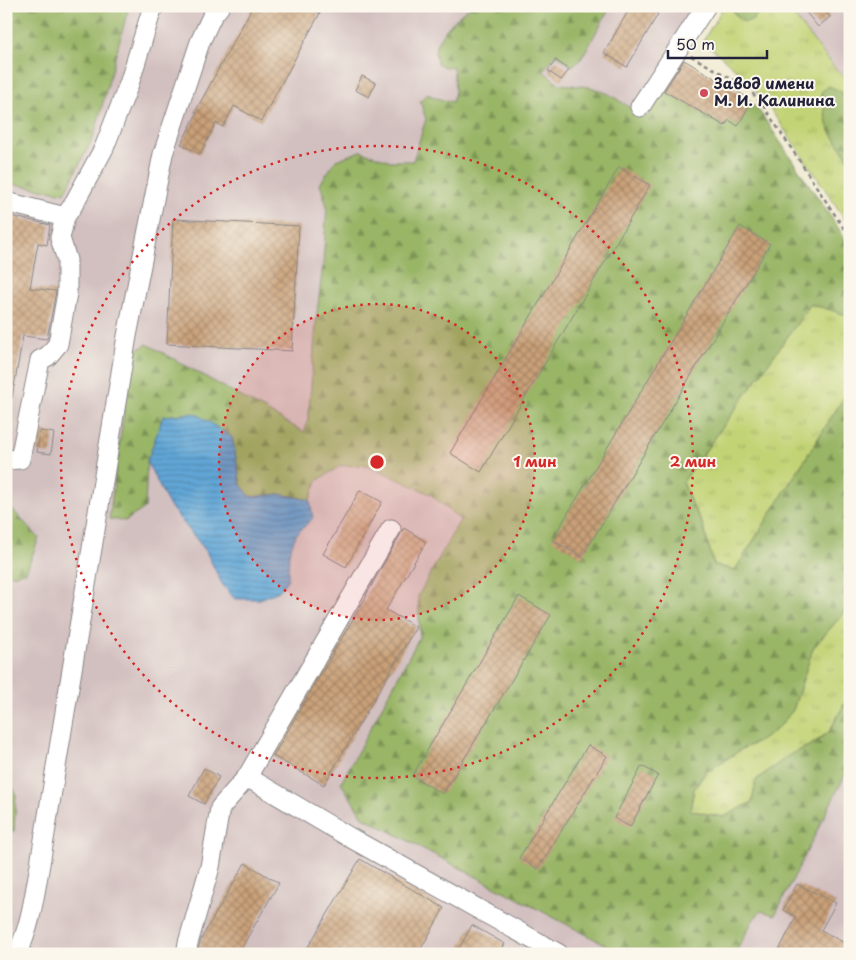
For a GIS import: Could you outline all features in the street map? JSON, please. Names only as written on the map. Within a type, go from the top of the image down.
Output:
[{"type":"lane","points":[[6,460],[20,459],[40,360],[48,356],[58,344],[67,293],[67,260],[60,238],[65,217],[104,148],[129,84],[153,6]]},
{"type":"lane","points":[[17,954],[31,913],[39,870],[127,336],[163,154],[200,42],[212,16],[220,6]]},
{"type":"lane","points":[[640,107],[706,6]]},
{"type":"lane","points":[[6,202],[65,217]]},
{"type":"lane","points":[[186,954],[210,867],[220,808],[247,777],[391,529]]},
{"type":"lane","points":[[247,777],[533,948],[559,954]]},
{"type":"path","points":[[679,48],[693,58],[741,84],[753,94],[764,107],[850,239]]},
{"type":"shaded area","points":[[6,6],[697,6],[681,58],[745,96],[760,112],[850,248],[850,954],[6,954]]},
{"type":"shaded area","points":[[786,6],[850,6],[850,82],[835,68]]},
{"type":"green space","points":[[6,6],[129,6],[94,136],[65,193],[6,183],[6,166],[9,158],[6,152]]},
{"type":"green space","points":[[471,6],[611,6],[581,59],[572,66],[556,54],[543,71],[560,84],[590,87],[609,94],[646,118],[663,90],[725,126],[729,120],[738,125],[749,106],[742,102],[745,96],[760,112],[850,248],[850,316],[811,304],[683,482],[691,503],[702,523],[714,565],[735,570],[850,388],[850,602],[842,615],[813,648],[793,710],[779,727],[762,740],[742,749],[706,772],[694,789],[690,810],[724,817],[752,802],[756,780],[791,754],[811,745],[829,732],[850,694],[850,765],[775,915],[761,911],[753,920],[735,954],[623,954],[363,817],[341,783],[420,636],[418,596],[460,520],[430,494],[367,465],[340,466],[317,481],[310,500],[280,494],[251,497],[241,485],[232,437],[147,462],[145,508],[125,521],[109,519],[132,353],[147,344],[304,432],[308,420],[327,206],[320,184],[336,160],[361,151],[391,161],[413,161],[426,119],[420,101],[428,94],[452,102],[455,92],[453,67],[444,67],[437,63],[435,50],[437,44],[449,26]]},
{"type":"green space","points":[[724,6],[731,6],[735,14],[760,10],[762,6],[786,6],[835,68],[850,82],[850,96],[821,92],[828,128],[850,161],[850,229],[767,104],[740,73],[703,41]]},
{"type":"green space","points":[[731,6],[762,6],[753,20],[744,22],[735,14]]},
{"type":"green space","points":[[829,86],[850,96],[850,161],[828,128],[821,92]]},
{"type":"green space","points":[[811,304],[850,316],[850,388],[735,570],[714,565],[702,523],[691,503],[683,482]]},
{"type":"green space","points":[[6,503],[39,538],[26,572],[11,575],[6,570]]},
{"type":"green space","points":[[850,602],[850,694],[829,732],[811,745],[791,754],[756,780],[752,802],[724,817],[690,810],[694,789],[706,772],[742,749],[762,740],[779,727],[793,710],[813,648],[842,615]]},
{"type":"green space","points":[[6,770],[16,795],[14,831],[6,832]]},
{"type":"water","points":[[195,413],[232,437],[241,485],[251,497],[280,494],[310,500],[313,518],[296,535],[289,553],[288,579],[279,591],[260,599],[235,599],[222,584],[206,551],[169,505],[147,462],[163,416]]},
{"type":"building","points":[[253,6],[306,6],[320,13],[261,121],[234,106],[223,127],[216,123],[200,154],[181,144],[197,113],[195,112]]},
{"type":"building","points":[[631,6],[645,6],[658,14],[627,67],[604,53]]},
{"type":"building","points":[[801,6],[822,6],[830,17],[818,27]]},
{"type":"building","points":[[556,60],[569,70],[561,80],[548,71]]},
{"type":"building","name":"Завод имени М. И. Калинина","points":[[684,60],[745,96],[742,102],[749,106],[738,126],[729,120],[725,126],[664,91]]},
{"type":"building","points":[[362,76],[376,83],[369,97],[355,90]]},
{"type":"building","points":[[619,167],[650,185],[481,472],[450,453]]},
{"type":"building","points":[[6,215],[50,225],[47,245],[38,243],[30,288],[56,291],[47,339],[23,336],[12,398],[6,398]]},
{"type":"building","points":[[173,219],[299,226],[292,351],[167,344]]},
{"type":"building","points":[[740,226],[770,244],[582,557],[552,540]]},
{"type":"building","points":[[40,431],[54,433],[51,454],[37,452]]},
{"type":"building","points":[[360,490],[382,502],[346,567],[323,554]]},
{"type":"building","points":[[404,528],[426,542],[386,610],[416,627],[324,785],[273,756]]},
{"type":"building","points":[[519,596],[551,615],[443,794],[412,776]]},
{"type":"building","points":[[588,745],[607,756],[538,869],[519,858]]},
{"type":"building","points":[[642,766],[658,775],[630,827],[614,818]]},
{"type":"building","points":[[204,768],[219,777],[204,804],[189,796]]},
{"type":"building","points":[[360,859],[444,908],[418,954],[304,954]]},
{"type":"building","points":[[245,863],[279,883],[238,954],[197,954],[201,939]]},
{"type":"building","points":[[797,884],[836,903],[821,930],[850,946],[850,954],[777,954],[796,917],[783,910]]},
{"type":"building","points":[[472,925],[505,944],[499,954],[456,954]]},
{"type":"place","name":"Завод имени М. И. Калинина","points":[[704,93]]}]
